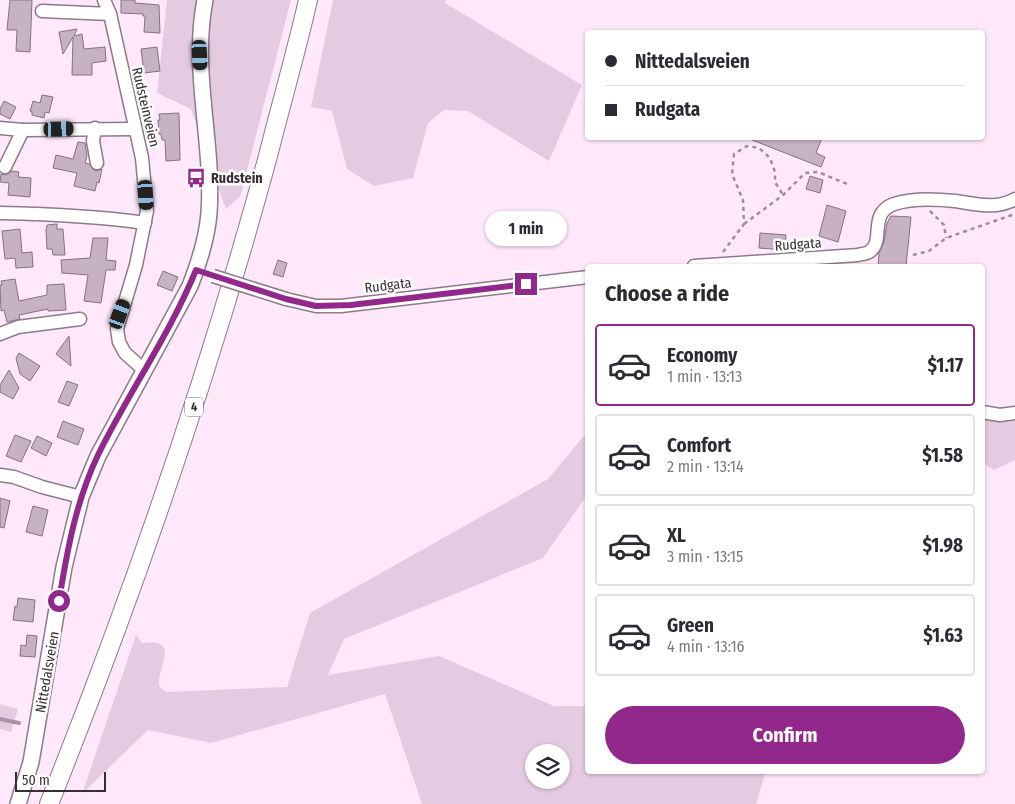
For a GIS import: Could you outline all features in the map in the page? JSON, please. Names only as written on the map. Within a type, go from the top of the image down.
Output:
[{"type":"highway","name":"4","points":[[49,804],[126,605],[168,487],[198,394],[256,198],[308,0]]},
{"type":"highway","name":"4","points":[[60,804],[136,608],[178,490],[211,389],[267,200],[319,0]]},
{"type":"main road","name":"Nittedalsveien","points":[[18,804],[31,762],[64,567],[81,497],[98,456],[181,304],[196,270],[205,240],[209,201],[200,55],[201,25],[205,0]]},
{"type":"street","name":"Rudsteinveien","points":[[104,0],[110,14],[142,158],[147,210],[136,265],[117,329],[118,342],[125,353],[144,370]]},
{"type":"street","points":[[42,12],[110,14]]},
{"type":"street","points":[[0,128],[23,130],[135,129]]},
{"type":"street","points":[[95,128],[93,141],[97,163]]},
{"type":"street","points":[[5,167],[23,130]]},
{"type":"street","points":[[916,201],[953,201],[990,206],[1007,203],[1015,199]]},
{"type":"street","name":"Rudgata","points":[[728,264],[845,256],[868,252],[876,239],[880,214],[883,209],[900,202],[916,201]]},
{"type":"street","points":[[0,212],[69,215],[145,223]]},
{"type":"street","name":"Rudgata","points":[[196,270],[286,299],[316,306],[341,306],[585,277]]},
{"type":"street","points":[[0,334],[18,328],[80,319]]},
{"type":"street","points":[[985,412],[1000,415],[1015,413]]},
{"type":"street","points":[[0,475],[14,477],[42,488],[81,497]]},
{"type":"path","points":[[744,224],[742,200],[732,174],[734,154],[747,146],[759,148],[770,158],[775,172],[775,182],[783,195]]},
{"type":"path","points":[[714,264],[744,224],[783,195],[805,173],[818,172],[847,184]]},
{"type":"path","points":[[916,201],[944,224],[946,238]]},
{"type":"path","points":[[913,255],[929,251],[946,238],[1015,214]]},
{"type":"shaded area","points":[[167,0],[291,0],[240,197],[226,209],[191,109],[157,93]]},
{"type":"shaded area","points":[[333,0],[446,0],[445,3],[582,85],[549,161],[468,111],[444,110],[428,123],[413,178],[374,186],[347,169],[332,111],[311,107]]},
{"type":"shaded area","points":[[985,415],[1015,416],[1015,460],[994,470],[985,464]]},
{"type":"shaded area","points":[[585,434],[585,498],[543,558],[344,639],[328,675],[439,656],[554,706],[585,706],[585,774],[765,774],[756,804],[422,804],[385,694],[211,743],[148,730],[82,794],[136,635],[142,643],[154,642],[161,644],[164,649],[165,655],[159,678],[159,686],[166,692],[287,687],[310,613],[548,479]]},
{"type":"shaded area","points":[[0,704],[18,709],[11,732],[0,729]]},
{"type":"building","points":[[10,0],[32,0],[30,52],[16,51],[17,30],[7,30]]},
{"type":"building","points":[[121,0],[135,0],[135,3],[159,5],[160,33],[144,32],[145,16],[143,14],[121,13]]},
{"type":"building","points":[[77,29],[74,36],[82,34],[84,49],[105,47],[106,61],[92,63],[92,75],[72,75],[73,37],[63,54],[59,32]]},
{"type":"building","points":[[157,47],[160,71],[144,73],[141,49]]},
{"type":"building","points":[[42,95],[53,97],[49,113],[45,112],[44,118],[32,115],[30,111],[33,101],[40,103]]},
{"type":"building","points":[[4,101],[16,107],[10,119],[0,114]]},
{"type":"building","points":[[179,113],[180,160],[166,161],[165,140],[162,140],[161,134],[159,134],[159,114]]},
{"type":"building","points":[[752,140],[821,140],[816,153],[825,157],[821,167]]},
{"type":"building","points":[[78,142],[85,143],[87,156],[85,163],[89,164],[95,171],[102,169],[95,191],[74,186],[77,173],[53,168],[56,155],[73,159]]},
{"type":"building","points":[[12,171],[19,172],[18,177],[31,178],[30,197],[8,195],[9,183],[0,182],[1,174],[6,175]]},
{"type":"building","points":[[810,176],[823,180],[820,193],[806,189]]},
{"type":"building","points":[[827,205],[846,211],[838,242],[819,236]]},
{"type":"building","points":[[891,216],[911,217],[906,264],[878,264],[887,223]]},
{"type":"building","points":[[57,224],[57,229],[63,229],[65,255],[53,255],[52,249],[47,249],[47,225]]},
{"type":"building","points":[[20,229],[22,253],[32,252],[33,267],[16,268],[15,258],[5,259],[2,231]]},
{"type":"building","points":[[760,233],[786,235],[785,250],[759,248]]},
{"type":"building","points":[[93,238],[108,238],[106,260],[116,261],[115,270],[106,270],[101,303],[84,301],[88,275],[62,273],[61,260],[90,258]]},
{"type":"building","points":[[278,260],[287,263],[283,277],[273,274]]},
{"type":"building","points":[[163,271],[178,277],[172,291],[157,285]]},
{"type":"building","points":[[15,279],[19,301],[47,295],[47,285],[64,284],[66,310],[48,311],[48,309],[19,315],[20,319],[7,322],[4,310],[1,311],[0,285],[2,285],[1,281]]},
{"type":"building","points":[[69,336],[71,366],[56,354]]},
{"type":"building","points":[[19,353],[40,366],[30,381],[20,374],[16,358]]},
{"type":"building","points":[[9,370],[19,388],[13,399],[0,392],[0,385]]},
{"type":"building","points":[[67,381],[78,385],[69,406],[58,402]]},
{"type":"building","points":[[63,421],[84,429],[78,445],[57,437]]},
{"type":"building","points":[[15,435],[31,441],[21,462],[6,456]]},
{"type":"building","points":[[37,436],[52,443],[46,456],[31,448]]},
{"type":"building","points":[[0,498],[10,501],[4,528],[0,527]]},
{"type":"building","points":[[33,506],[48,510],[42,536],[26,532]]},
{"type":"building","points":[[18,598],[35,600],[33,622],[13,620]]},
{"type":"building","points":[[27,635],[37,636],[35,657],[20,656],[21,645],[26,646]]},
{"type":"waterway","points":[[0,719],[19,723]]},
{"type":"place","name":"Rudstein","points":[[196,178]]},
{"type":"route","points":[[59,601],[64,567],[76,514],[91,471],[105,441],[181,304],[196,270],[286,299],[316,306],[351,305],[526,284]]}]
